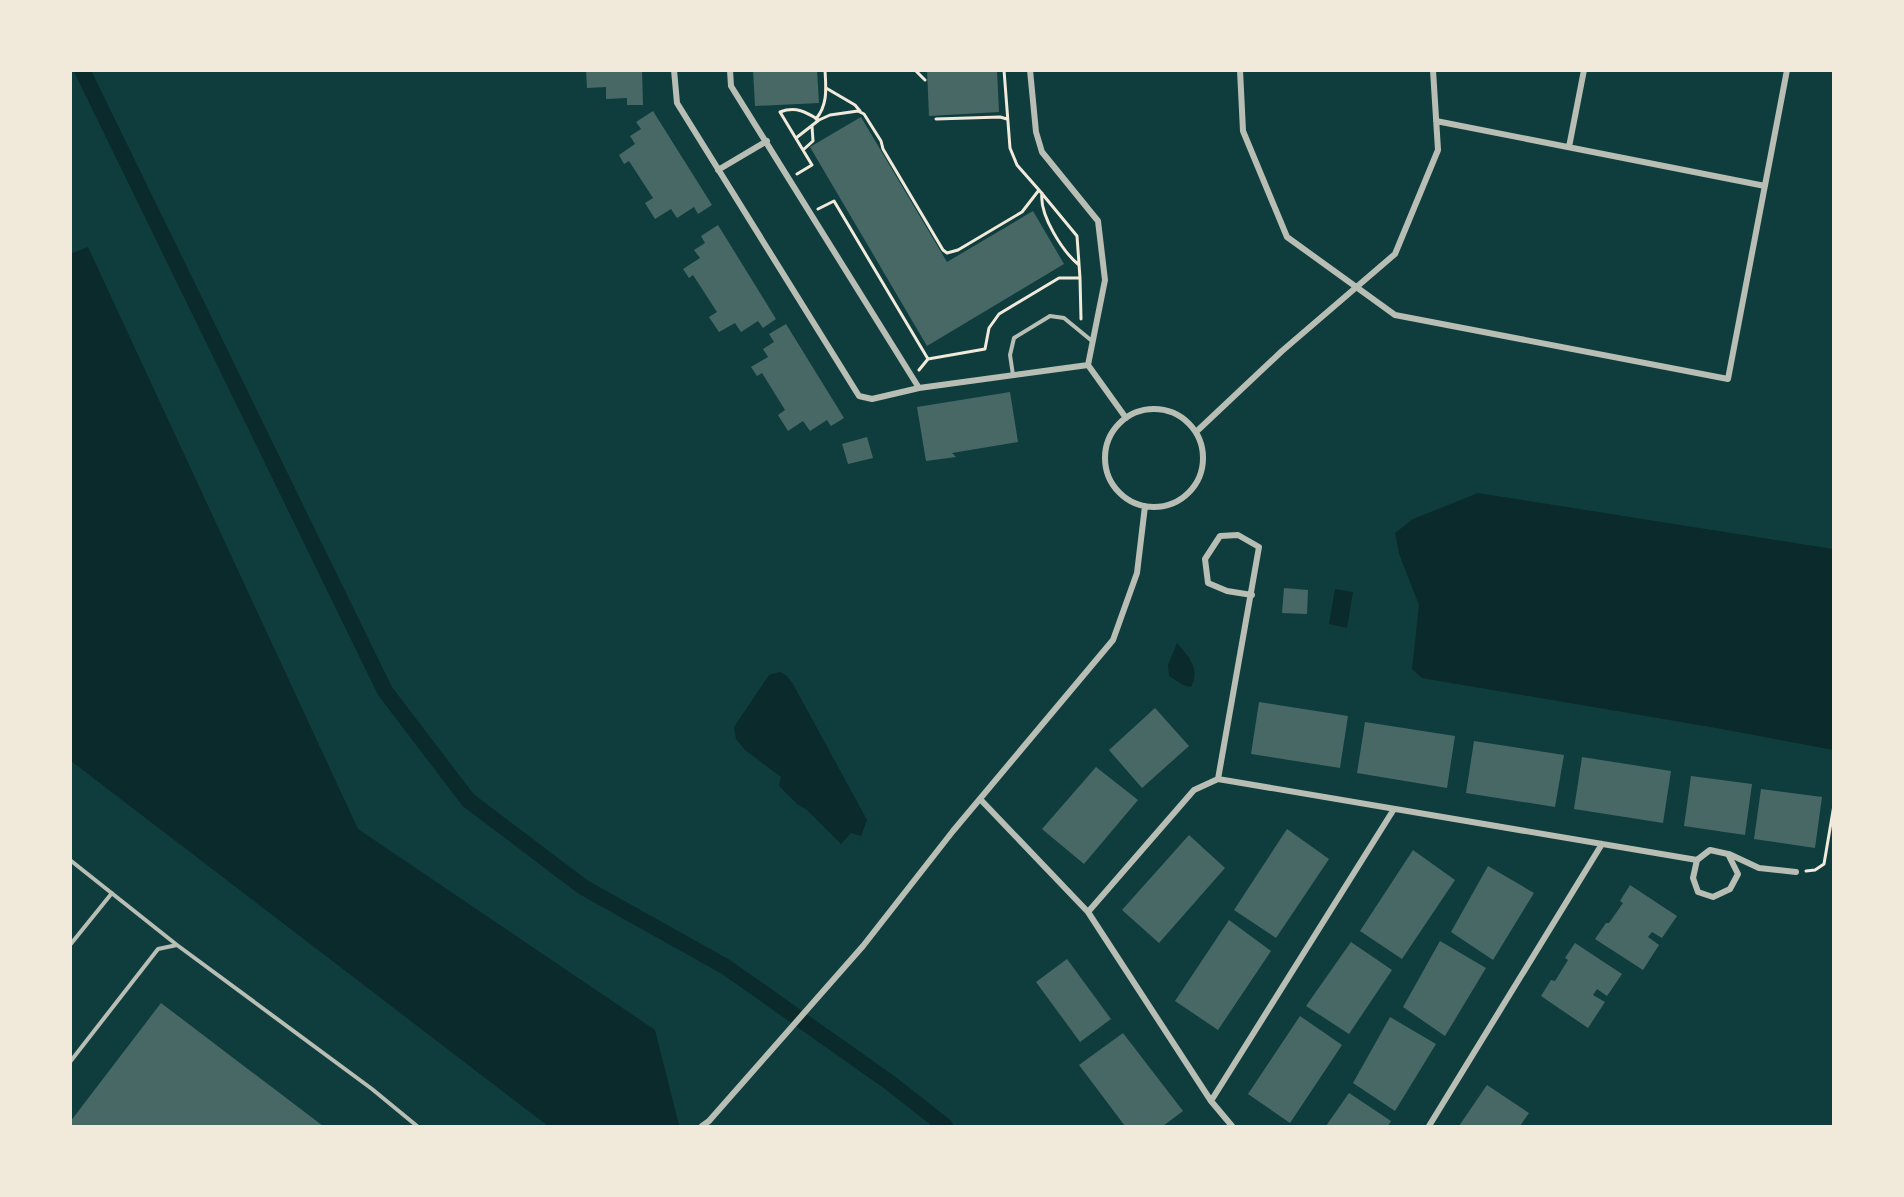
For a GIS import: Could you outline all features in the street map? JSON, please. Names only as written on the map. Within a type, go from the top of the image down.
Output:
[{"type":"street","points":[[674,70],[677,103],[859,396],[872,399],[919,388],[1088,366]]},
{"type":"street","points":[[730,70],[731,86],[919,388]]},
{"type":"street","points":[[1030,70],[1036,132],[1042,152],[1098,221],[1105,280],[1088,366],[1126,418]]},
{"type":"street","points":[[1240,70],[1243,131],[1287,237],[1395,315],[1728,379],[1787,70]]},
{"type":"street","points":[[1196,432],[1282,351],[1395,254],[1438,150],[1433,70]]},
{"type":"street","points":[[1569,147],[1584,70]]},
{"type":"street","points":[[1436,121],[1765,186]]},
{"type":"street","points":[[718,170],[767,141]]},
{"type":"street","points":[[1164,410],[1186,420],[1196,432],[1202,447],[1203,463],[1198,479],[1189,492],[1176,501],[1161,506],[1145,506],[1130,500],[1117,490],[1109,476],[1106,460],[1107,444],[1114,429],[1126,418],[1140,411],[1164,410]]},
{"type":"street","points":[[702,1126],[863,946],[980,799],[1113,640],[1137,573],[1145,506]]},
{"type":"street","points":[[1218,779],[1252,595],[1259,547],[1238,535],[1220,536],[1205,559],[1208,584],[1227,591],[1252,595]]},
{"type":"street","points":[[1088,912],[1194,790],[1218,779],[1697,860]]},
{"type":"street","points":[[980,799],[1088,912],[1211,1101],[1232,1126]]},
{"type":"street","points":[[1211,1101],[1394,809]]},
{"type":"street","points":[[1429,1126],[1602,844]]},
{"type":"street","points":[[1728,854],[1738,874],[1730,889],[1713,897],[1698,892],[1694,878],[1697,860],[1710,850],[1728,854],[1759,868],[1796,872]]},
{"type":"lane","points":[[1013,375],[1010,355],[1014,338],[1050,316],[1064,318],[1093,341]]},
{"type":"lane","points":[[70,860],[177,945],[372,1089],[417,1126]]},
{"type":"lane","points":[[70,945],[112,893]]},
{"type":"lane","points":[[70,1062],[158,949],[177,945]]},
{"type":"path","points":[[915,70],[925,80]]},
{"type":"path","points":[[1004,70],[1009,141],[1013,158],[1077,236],[1082,316],[1077,329]]},
{"type":"path","points":[[796,138],[812,126],[823,110],[826,71]]},
{"type":"path","points":[[826,88],[855,105],[864,114],[943,250],[947,253],[958,250],[1022,212],[1040,191]]},
{"type":"path","points":[[790,178],[812,165],[780,112],[800,109],[817,119],[849,111],[861,113]]},
{"type":"path","points":[[936,119],[1000,117],[1007,119]]},
{"type":"path","points":[[803,150],[813,141],[812,126]]},
{"type":"path","points":[[1040,191],[1046,217],[1071,259],[1079,265]]},
{"type":"path","points":[[811,213],[834,201],[928,358]]},
{"type":"path","points":[[913,378],[928,358],[985,349],[989,328],[999,314],[1059,278],[1080,278]]},
{"type":"path","points":[[1796,872],[1815,870],[1824,864],[1833,805]]},
{"type":"water","points":[[88,247],[358,829],[655,1030],[679,1125],[548,1126],[71,761],[70,254]]},
{"type":"water","points":[[1478,493],[1833,549],[1833,750],[1422,678],[1412,669],[1419,605],[1399,554],[1395,533],[1413,519]]},
{"type":"water","points":[[1335,589],[1353,592],[1347,628],[1329,624]]},
{"type":"water","points":[[1177,643],[1194,668],[1195,674],[1191,687],[1169,676],[1168,665]]},
{"type":"water","points":[[780,672],[787,676],[793,684],[867,820],[861,836],[851,833],[841,844],[779,786],[781,777],[745,750],[736,739],[734,727],[769,675]]},
{"type":"building","points":[[586,70],[642,70],[643,105],[627,105],[627,98],[606,99],[606,87],[587,88]]},
{"type":"building","points":[[753,70],[817,70],[819,103],[755,106]]},
{"type":"building","points":[[927,70],[997,70],[999,112],[929,116]]},
{"type":"building","points":[[653,111],[712,205],[698,214],[694,207],[677,218],[671,209],[655,219],[645,203],[653,198],[629,161],[624,164],[619,155],[635,144],[630,136],[641,129],[636,122]]},
{"type":"building","points":[[861,117],[947,262],[1033,211],[1064,264],[927,346],[810,147]]},
{"type":"building","points":[[718,225],[776,319],[763,328],[758,321],[741,332],[735,323],[719,332],[709,317],[717,312],[693,275],[689,278],[683,269],[700,258],[694,250],[705,243],[701,236]]},
{"type":"building","points":[[786,324],[844,418],[831,426],[827,420],[810,431],[803,421],[788,431],[778,415],[785,410],[762,373],[757,376],[751,367],[768,357],[763,349],[774,342],[769,334]]},
{"type":"building","points":[[1010,392],[1018,442],[952,453],[956,457],[926,461],[917,407]]},
{"type":"building","points":[[867,437],[873,458],[848,464],[842,444]]},
{"type":"building","points":[[1284,588],[1308,590],[1307,614],[1282,613]]},
{"type":"building","points":[[1259,702],[1348,716],[1340,768],[1251,754]]},
{"type":"building","points":[[1155,708],[1189,746],[1142,788],[1109,750]]},
{"type":"building","points":[[1365,722],[1455,736],[1447,788],[1357,773]]},
{"type":"building","points":[[1474,741],[1564,755],[1555,807],[1466,793]]},
{"type":"building","points":[[1582,757],[1671,771],[1663,823],[1574,809]]},
{"type":"building","points":[[1096,767],[1138,800],[1084,864],[1042,829]]},
{"type":"building","points":[[1691,776],[1752,784],[1745,835],[1684,826]]},
{"type":"building","points":[[1761,789],[1822,797],[1815,848],[1754,839]]},
{"type":"building","points":[[1287,829],[1329,859],[1276,938],[1234,910]]},
{"type":"building","points":[[1189,835],[1225,868],[1159,943],[1122,910]]},
{"type":"building","points":[[1413,850],[1455,880],[1402,959],[1360,931]]},
{"type":"building","points":[[1488,866],[1534,893],[1493,960],[1451,932]]},
{"type":"building","points":[[1630,885],[1677,916],[1662,938],[1652,932],[1648,937],[1659,945],[1643,970],[1595,939],[1623,903],[1620,901]]},
{"type":"building","points":[[1229,920],[1271,951],[1218,1030],[1175,1001]]},
{"type":"building","points":[[1440,941],[1486,968],[1445,1036],[1403,1007]]},
{"type":"building","points":[[1351,942],[1392,970],[1349,1034],[1306,1006]]},
{"type":"building","points":[[1575,943],[1622,974],[1607,996],[1597,989],[1593,995],[1605,1002],[1588,1028],[1541,996],[1551,980],[1555,981],[1568,960],[1565,958]]},
{"type":"building","points":[[1067,959],[1111,1019],[1080,1042],[1036,982]]},
{"type":"building","points":[[161,1003],[323,1126],[70,1126],[70,1122]]},
{"type":"building","points":[[1300,1016],[1342,1045],[1290,1123],[1248,1094]]},
{"type":"building","points":[[1390,1017],[1436,1044],[1395,1111],[1353,1083]]},
{"type":"building","points":[[1123,1033],[1183,1111],[1163,1126],[1125,1126],[1079,1065]]},
{"type":"building","points":[[1487,1085],[1529,1113],[1520,1126],[1459,1126]]},
{"type":"building","points":[[1349,1093],[1391,1121],[1388,1126],[1326,1126]]},
{"type":"waterway","points":[[82,70],[385,691],[468,800],[583,887],[726,967],[889,1082],[945,1126]]}]
